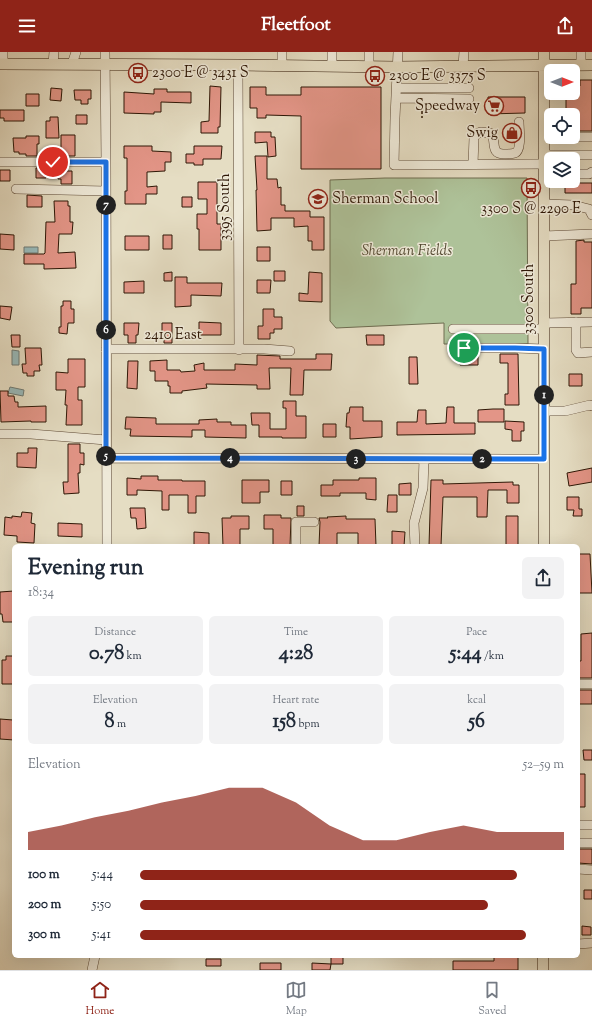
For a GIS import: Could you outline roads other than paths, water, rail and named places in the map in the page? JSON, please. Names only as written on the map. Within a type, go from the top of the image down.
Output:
[{"type":"main road","name":"3300 South","points":[[544,52],[544,64]]},
{"type":"main road","points":[[2,64],[238,64],[369,67],[544,65]]},
{"type":"main road","name":"3300 South","points":[[544,544],[545,188]]},
{"type":"main road","points":[[543,958],[543,970]]},
{"type":"street","points":[[2,64],[3,52]]},
{"type":"street","points":[[53,64],[54,52]]},
{"type":"street","points":[[72,64],[76,52]]},
{"type":"street","points":[[105,52],[107,544]]},
{"type":"street","points":[[282,52],[282,65]]},
{"type":"street","points":[[332,52],[332,66]]},
{"type":"street","points":[[369,52],[369,67]]},
{"type":"street","points":[[398,52],[394,165],[473,164],[544,167]]},
{"type":"street","points":[[464,52],[464,66]]},
{"type":"street","points":[[581,52],[587,65]]},
{"type":"street","name":"3395 South","points":[[238,64],[239,350]]},
{"type":"street","points":[[397,88],[470,88]]},
{"type":"street","points":[[397,98],[469,98]]},
{"type":"street","points":[[473,164],[474,138],[476,134],[484,132],[490,133],[493,137],[496,151],[503,154],[514,153],[519,147],[519,122]]},
{"type":"street","points":[[580,137],[592,137]]},
{"type":"street","points":[[580,158],[592,155]]},
{"type":"street","points":[[0,162],[106,162]]},
{"type":"street","points":[[580,174],[589,174],[592,172]]},
{"type":"street","points":[[16,189],[106,191]]},
{"type":"street","points":[[544,204],[573,205],[589,209],[592,215]]},
{"type":"street","points":[[544,236],[592,234]]},
{"type":"street","points":[[576,322],[576,350],[578,353],[592,352]]},
{"type":"street","points":[[453,329],[544,326],[576,322],[592,322]]},
{"type":"street","points":[[464,348],[544,349]]},
{"type":"street","name":"2410 East","points":[[106,349],[264,349],[290,351]]},
{"type":"street","points":[[544,411],[565,411],[590,405],[592,406]]},
{"type":"street","points":[[0,434],[31,434],[106,440]]},
{"type":"street","points":[[106,458],[544,459]]},
{"type":"street","points":[[415,544],[414,523],[423,488],[424,459]]},
{"type":"street","points":[[296,544],[296,522],[314,522]]},
{"type":"street","points":[[580,684],[592,684]]},
{"type":"street","points":[[580,825],[592,825]]},
{"type":"street","points":[[580,844],[592,843]]},
{"type":"street","points":[[580,869],[592,870]]},
{"type":"street","points":[[580,944],[592,943]]},
{"type":"street","points":[[92,970],[95,958]]},
{"type":"water","points":[[24,247],[38,247],[38,253],[24,253]]},
{"type":"water","points":[[12,350],[19,351],[19,365],[12,365]]},
{"type":"water","points":[[10,387],[24,390],[23,396],[8,393]]},
{"type":"place","name":"2300 E @ 3431 S","points":[[138,73]]},
{"type":"place","name":"2300 E @ 3375 S","points":[[375,76]]},
{"type":"place","name":"Speedway","points":[[494,106]]},
{"type":"place","name":"Swig","points":[[512,133]]},
{"type":"place","name":"3300 S @ 2290 E","points":[[531,188]]},
{"type":"place","name":"Sherman School","points":[[318,199]]},
{"type":"park label","name":"Sherman Fields","points":[[407,251]]}]
